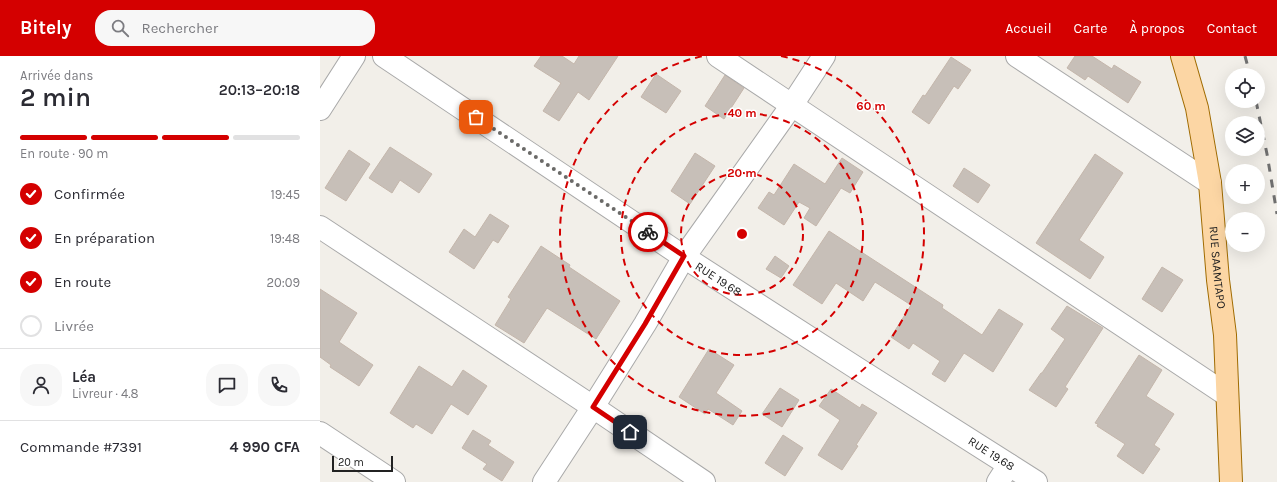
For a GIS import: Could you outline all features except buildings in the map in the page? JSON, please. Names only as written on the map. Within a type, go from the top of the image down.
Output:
[{"type":"main road","name":"RUE SAAMTAPO","points":[[1182,56],[1197,108],[1210,183],[1218,280],[1225,335],[1230,482]]},
{"type":"street","points":[[320,109],[354,56]]},
{"type":"street","name":"RUE 19.68","points":[[384,56],[684,256],[858,369],[1004,473],[1036,482]]},
{"type":"street","points":[[718,56],[1227,395]]},
{"type":"street","points":[[544,482],[645,324],[684,256],[792,105],[824,56]]},
{"type":"street","points":[[1018,56],[1210,183]]},
{"type":"street","points":[[320,227],[704,482]]},
{"type":"street","points":[[320,433],[394,482]]},
{"type":"railway","points":[[1245,56],[1248,68]]},
{"type":"railway","points":[[1257,108],[1277,214]]},
{"type":"way so far","points":[[476,117],[648,232]]},
{"type":"route","points":[[630,432],[593,407],[645,324],[684,256],[648,232]]}]
